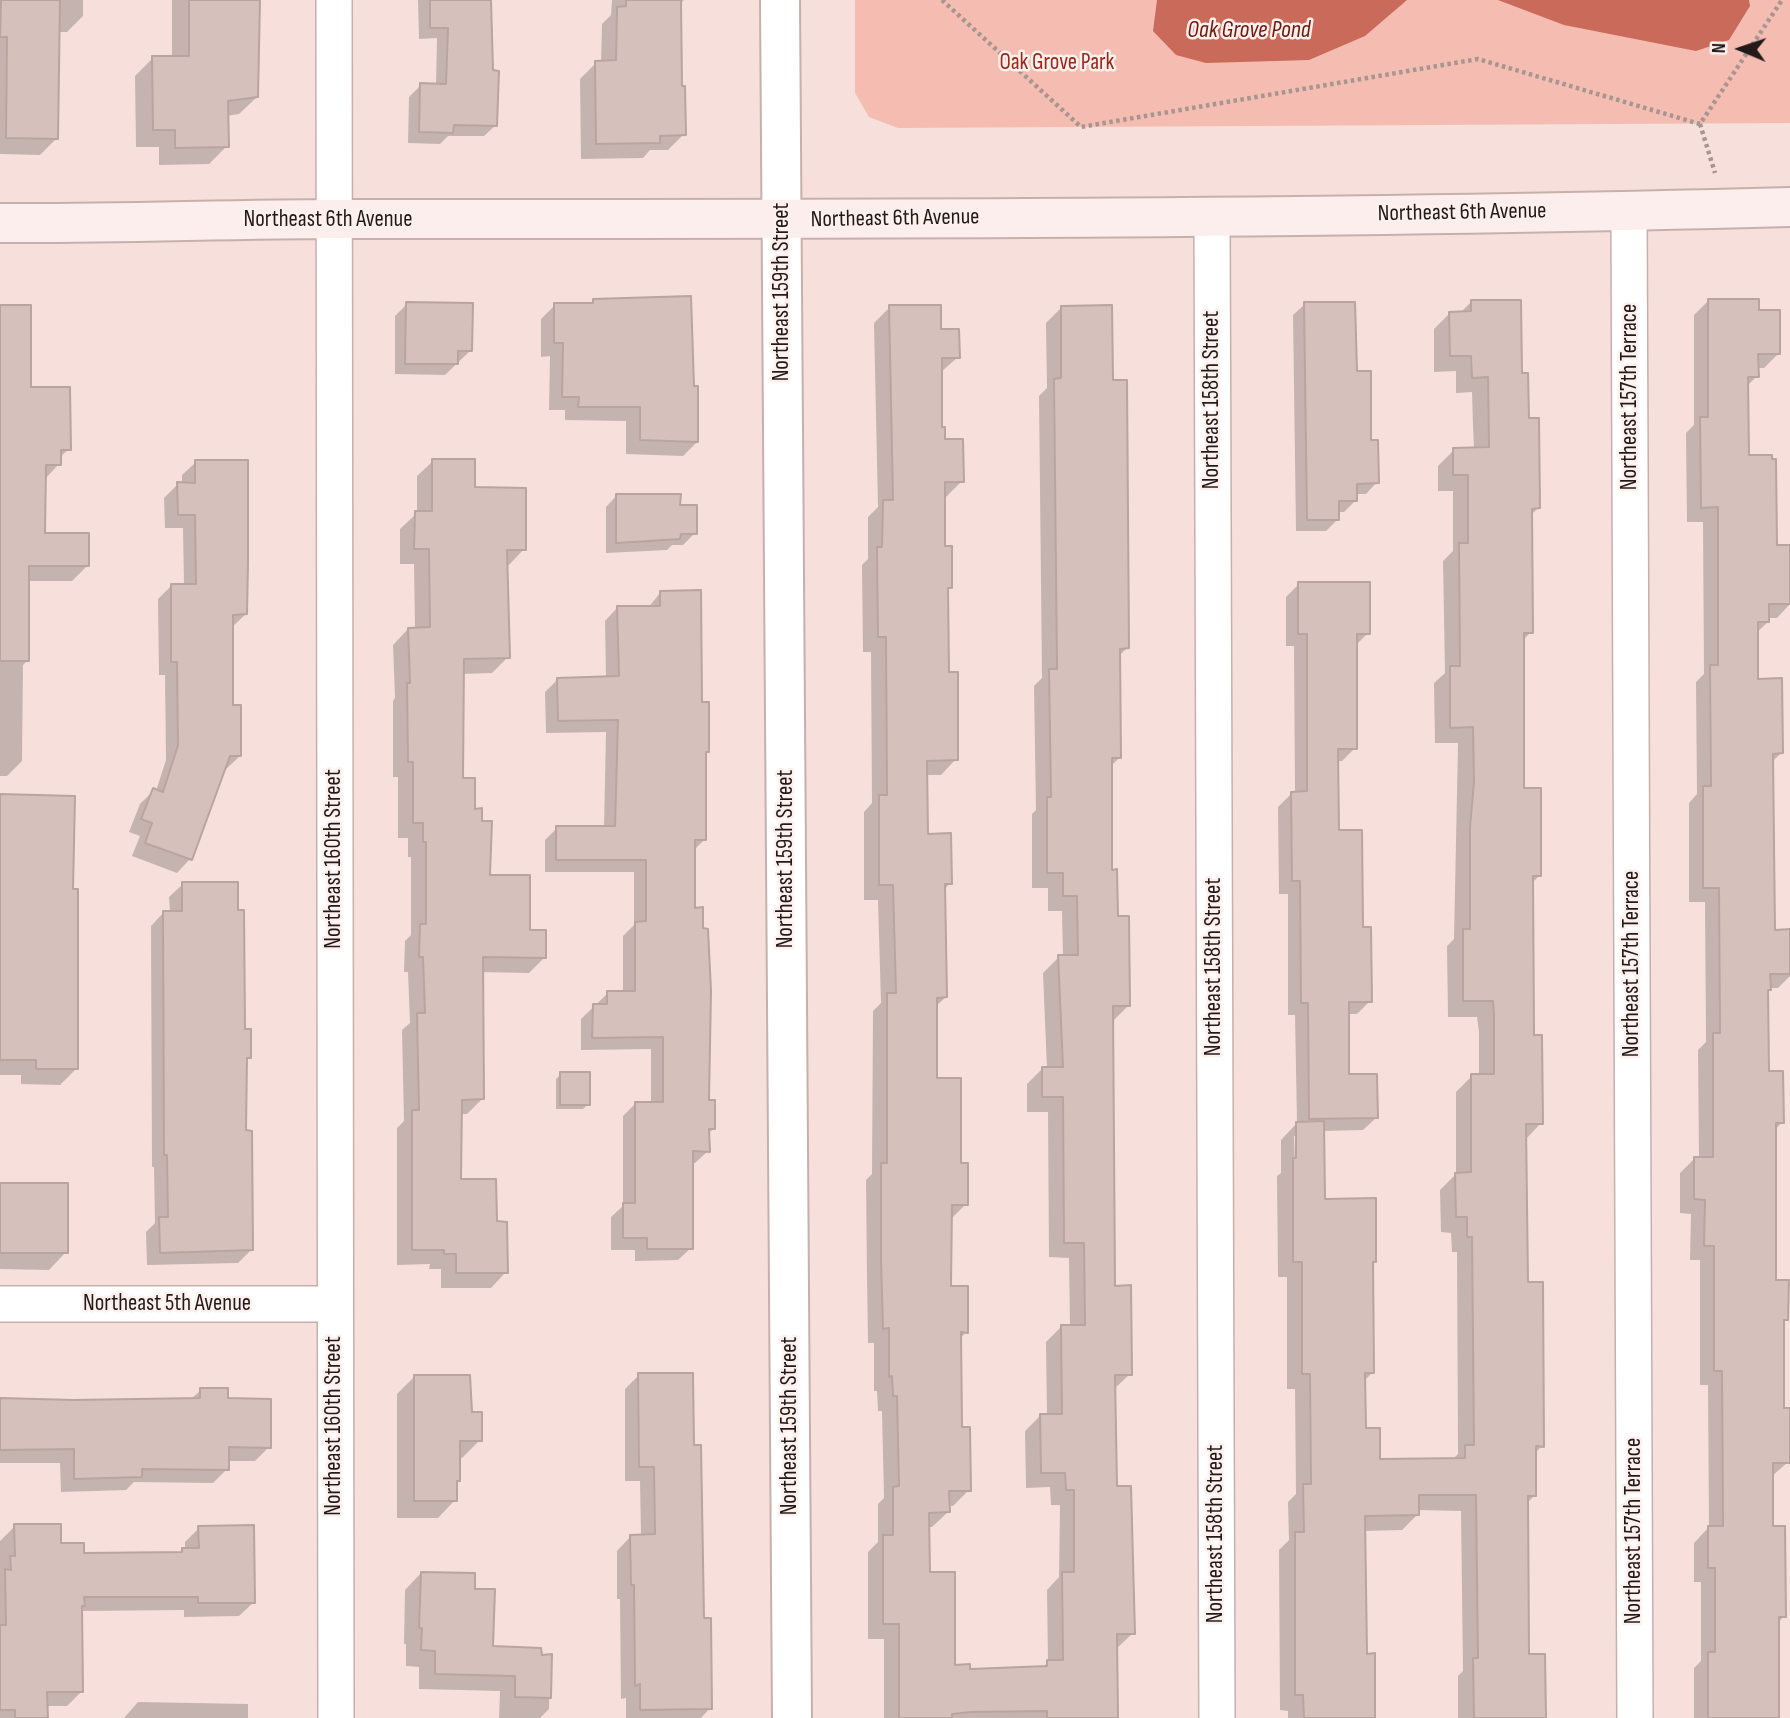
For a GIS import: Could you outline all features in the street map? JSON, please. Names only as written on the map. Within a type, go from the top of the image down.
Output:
[{"type":"main road","name":"Northeast 6th Avenue","points":[[0,223],[335,219],[782,220],[1790,207]]},
{"type":"street","name":"Northeast 160th Street","points":[[334,0],[336,1718]]},
{"type":"street","name":"Northeast 159th Street","points":[[780,0],[792,1718]]},
{"type":"street","name":"Northeast 157th Terrace","points":[[1629,211],[1634,1718]]},
{"type":"street","name":"Northeast 158th Street","points":[[1212,216],[1217,1718]]},
{"type":"street","name":"Northeast 5th Avenue","points":[[0,1304],[334,1304]]},
{"type":"path","points":[[942,0],[1081,127],[1478,59],[1700,124]]},
{"type":"path","points":[[1700,124],[1782,0]]},
{"type":"path","points":[[1700,124],[1726,208]]},
{"type":"green space","name":"Oak Grove Park","points":[[855,0],[1790,0],[1790,123],[898,128],[869,117],[855,93]]},
{"type":"water","name":"Oak Grove Pond","points":[[1157,0],[1407,0],[1365,36],[1309,60],[1206,63],[1176,55],[1153,31]]},
{"type":"water","points":[[1498,0],[1749,0],[1750,6],[1729,40],[1696,51],[1564,25]]},
{"type":"building","points":[[1,0],[60,0],[58,139],[6,138],[7,37],[0,37]]},
{"type":"building","points":[[189,0],[260,0],[258,97],[228,101],[229,147],[175,148],[175,130],[153,130],[152,56],[189,56]]},
{"type":"building","points":[[430,0],[491,0],[493,70],[499,71],[497,126],[454,125],[453,133],[419,132],[420,83],[446,84],[448,28],[430,28]]},
{"type":"building","points":[[626,0],[681,0],[682,86],[685,86],[686,135],[660,136],[660,143],[596,144],[595,61],[616,60],[617,7],[626,6]]},
{"type":"building","points":[[691,296],[694,386],[698,386],[698,442],[640,440],[640,407],[578,407],[579,397],[562,397],[563,343],[554,343],[554,303]]},
{"type":"building","points":[[1708,299],[1759,299],[1759,310],[1780,310],[1780,354],[1758,354],[1759,377],[1748,377],[1749,455],[1772,455],[1772,459],[1776,459],[1777,545],[1790,545],[1790,604],[1769,604],[1769,622],[1758,622],[1758,679],[1782,678],[1783,753],[1773,754],[1775,930],[1790,929],[1790,974],[1770,974],[1771,990],[1768,990],[1769,1071],[1783,1071],[1784,1123],[1776,1123],[1776,1280],[1789,1280],[1788,1320],[1784,1320],[1784,1408],[1790,1408],[1790,1463],[1773,1463],[1773,1526],[1785,1526],[1786,1617],[1779,1617],[1779,1718],[1708,1718],[1708,1652],[1715,1652],[1715,1568],[1708,1568],[1708,1526],[1723,1526],[1722,1371],[1714,1371],[1714,1246],[1704,1246],[1705,1200],[1694,1199],[1694,1157],[1713,1157],[1713,1033],[1720,1033],[1719,888],[1703,888],[1703,786],[1711,786],[1710,665],[1718,665],[1718,507],[1701,508],[1700,417],[1708,417]]},
{"type":"building","points":[[1471,300],[1521,300],[1522,373],[1528,373],[1529,418],[1539,418],[1540,508],[1532,509],[1533,633],[1524,633],[1524,788],[1541,788],[1541,876],[1533,876],[1534,1035],[1542,1035],[1543,1124],[1526,1124],[1528,1282],[1543,1282],[1544,1447],[1536,1446],[1536,1496],[1528,1496],[1529,1654],[1545,1654],[1546,1718],[1474,1718],[1473,1658],[1478,1658],[1476,1495],[1419,1495],[1419,1515],[1365,1516],[1367,1654],[1375,1653],[1375,1718],[1304,1718],[1303,1695],[1295,1695],[1295,1532],[1304,1532],[1303,1484],[1311,1484],[1310,1374],[1302,1374],[1302,1262],[1293,1262],[1293,1158],[1296,1158],[1296,1122],[1324,1121],[1325,1199],[1376,1198],[1376,1262],[1373,1262],[1374,1373],[1365,1373],[1366,1428],[1380,1428],[1380,1459],[1465,1458],[1465,1445],[1474,1445],[1472,1237],[1467,1237],[1467,1217],[1456,1217],[1455,1173],[1471,1172],[1471,1074],[1494,1074],[1494,1015],[1493,1001],[1463,1001],[1463,929],[1470,929],[1473,727],[1450,728],[1450,666],[1460,666],[1459,543],[1468,543],[1468,475],[1453,475],[1453,448],[1489,447],[1488,377],[1472,378],[1471,356],[1450,356],[1449,312],[1471,311]]},
{"type":"building","points":[[406,302],[473,303],[472,351],[458,351],[458,364],[405,364]]},
{"type":"building","points":[[1304,302],[1355,302],[1357,371],[1371,371],[1371,440],[1378,440],[1379,483],[1357,484],[1357,501],[1339,501],[1339,520],[1307,520]]},
{"type":"building","points":[[0,305],[31,305],[31,387],[70,387],[71,450],[61,450],[61,465],[46,465],[45,533],[89,533],[89,566],[29,566],[29,661],[0,661]]},
{"type":"building","points":[[889,305],[941,305],[941,329],[959,329],[960,358],[942,358],[942,427],[945,427],[945,439],[963,439],[964,482],[945,482],[945,546],[952,546],[952,588],[948,588],[949,672],[958,672],[958,760],[927,761],[928,834],[951,833],[952,884],[945,884],[947,997],[937,998],[937,1078],[961,1078],[961,1163],[968,1163],[968,1205],[952,1205],[951,1286],[968,1286],[968,1333],[961,1332],[962,1427],[970,1427],[971,1491],[949,1491],[950,1512],[929,1513],[930,1572],[955,1572],[955,1665],[970,1664],[970,1669],[1047,1666],[1047,1660],[1063,1660],[1062,1572],[1074,1572],[1074,1490],[1066,1490],[1065,1473],[1041,1473],[1040,1414],[1062,1414],[1061,1325],[1085,1325],[1084,1243],[1064,1243],[1063,1097],[1042,1097],[1042,1067],[1063,1067],[1058,955],[1078,955],[1077,896],[1063,896],[1063,873],[1047,873],[1047,797],[1051,797],[1049,669],[1057,669],[1054,379],[1061,378],[1061,306],[1112,305],[1113,380],[1127,380],[1129,648],[1120,649],[1121,758],[1112,758],[1112,870],[1117,869],[1118,916],[1129,916],[1130,1006],[1113,1006],[1115,1286],[1131,1285],[1132,1375],[1115,1375],[1117,1486],[1131,1486],[1135,1634],[1117,1634],[1118,1718],[1047,1718],[1047,1711],[971,1712],[952,1714],[952,1718],[899,1718],[899,1624],[883,1624],[883,1535],[893,1535],[893,1487],[899,1486],[897,1396],[893,1396],[892,1376],[889,1377],[889,1328],[883,1329],[881,1260],[881,1163],[887,1163],[887,993],[896,993],[893,885],[879,885],[879,795],[887,795],[886,637],[878,637],[877,547],[882,547],[883,500],[893,500]]},
{"type":"building","points":[[432,459],[475,459],[475,487],[526,488],[526,550],[507,550],[510,658],[464,659],[463,778],[475,778],[475,809],[482,808],[482,821],[492,821],[490,875],[530,875],[530,930],[546,930],[546,958],[483,957],[484,1099],[462,1100],[461,1179],[496,1179],[497,1221],[507,1222],[508,1273],[456,1273],[456,1254],[444,1254],[444,1250],[412,1250],[412,1110],[419,1110],[417,1013],[425,1013],[423,957],[419,957],[420,924],[426,924],[426,842],[423,842],[423,823],[413,823],[413,762],[408,762],[408,628],[430,627],[429,549],[414,549],[415,511],[432,511]]},
{"type":"building","points":[[195,460],[248,460],[248,563],[247,614],[233,615],[233,705],[241,705],[241,756],[230,756],[192,860],[145,843],[152,823],[141,819],[153,788],[163,792],[178,745],[177,662],[171,662],[171,584],[196,584],[195,515],[178,515],[177,482],[195,483]]},
{"type":"building","points":[[616,494],[681,494],[680,505],[697,505],[697,534],[681,534],[680,539],[616,543]]},
{"type":"building","points":[[1298,582],[1370,582],[1370,634],[1357,634],[1357,749],[1338,749],[1339,830],[1362,830],[1363,927],[1371,927],[1372,1002],[1349,1002],[1349,1074],[1377,1074],[1378,1118],[1309,1119],[1308,1003],[1301,1003],[1300,881],[1292,881],[1291,792],[1307,791],[1307,634],[1298,634]]},
{"type":"building","points":[[701,590],[702,702],[709,702],[709,752],[706,752],[706,840],[695,840],[695,908],[703,907],[703,928],[708,929],[711,991],[709,1100],[715,1100],[715,1129],[709,1129],[710,1152],[693,1151],[693,1249],[647,1249],[647,1238],[623,1238],[623,1203],[635,1203],[635,1102],[663,1102],[663,1037],[592,1038],[593,1004],[607,1004],[607,991],[635,991],[635,922],[646,921],[646,860],[556,860],[556,826],[615,826],[618,720],[558,721],[557,678],[619,676],[617,606],[660,606],[660,591]]},
{"type":"building","points":[[0,794],[75,796],[73,889],[78,889],[78,1069],[36,1069],[36,1060],[0,1060]]},
{"type":"building","points":[[182,882],[238,882],[238,910],[244,910],[245,1029],[251,1029],[251,1058],[247,1058],[246,1130],[252,1131],[253,1250],[160,1253],[159,1217],[168,1217],[167,1155],[164,1155],[163,911],[182,911]]},
{"type":"building","points":[[560,1072],[590,1072],[590,1105],[560,1105]]},
{"type":"building","points":[[0,1183],[68,1183],[68,1253],[0,1253]]},
{"type":"building","points":[[638,1373],[693,1373],[694,1445],[701,1445],[704,1618],[711,1618],[712,1709],[640,1710],[640,1684],[635,1686],[634,1585],[631,1585],[630,1535],[655,1534],[654,1467],[639,1467]]},
{"type":"building","points":[[414,1375],[470,1375],[472,1412],[482,1412],[482,1441],[460,1441],[457,1501],[414,1501]]},
{"type":"building","points":[[200,1388],[228,1388],[228,1398],[271,1399],[271,1448],[229,1447],[229,1470],[142,1469],[142,1477],[74,1479],[74,1449],[0,1450],[0,1398],[200,1398]]},
{"type":"building","points":[[14,1524],[61,1524],[61,1543],[84,1543],[84,1553],[182,1552],[182,1548],[199,1548],[198,1526],[254,1525],[255,1603],[198,1603],[198,1597],[84,1597],[83,1692],[47,1692],[48,1718],[15,1718],[15,1710],[0,1710],[0,1625],[6,1625],[5,1569],[11,1570],[10,1556],[15,1556]]},
{"type":"building","points":[[421,1572],[475,1573],[475,1589],[495,1589],[493,1646],[541,1648],[542,1655],[552,1654],[551,1698],[515,1697],[515,1676],[435,1674],[435,1651],[421,1650]]}]
